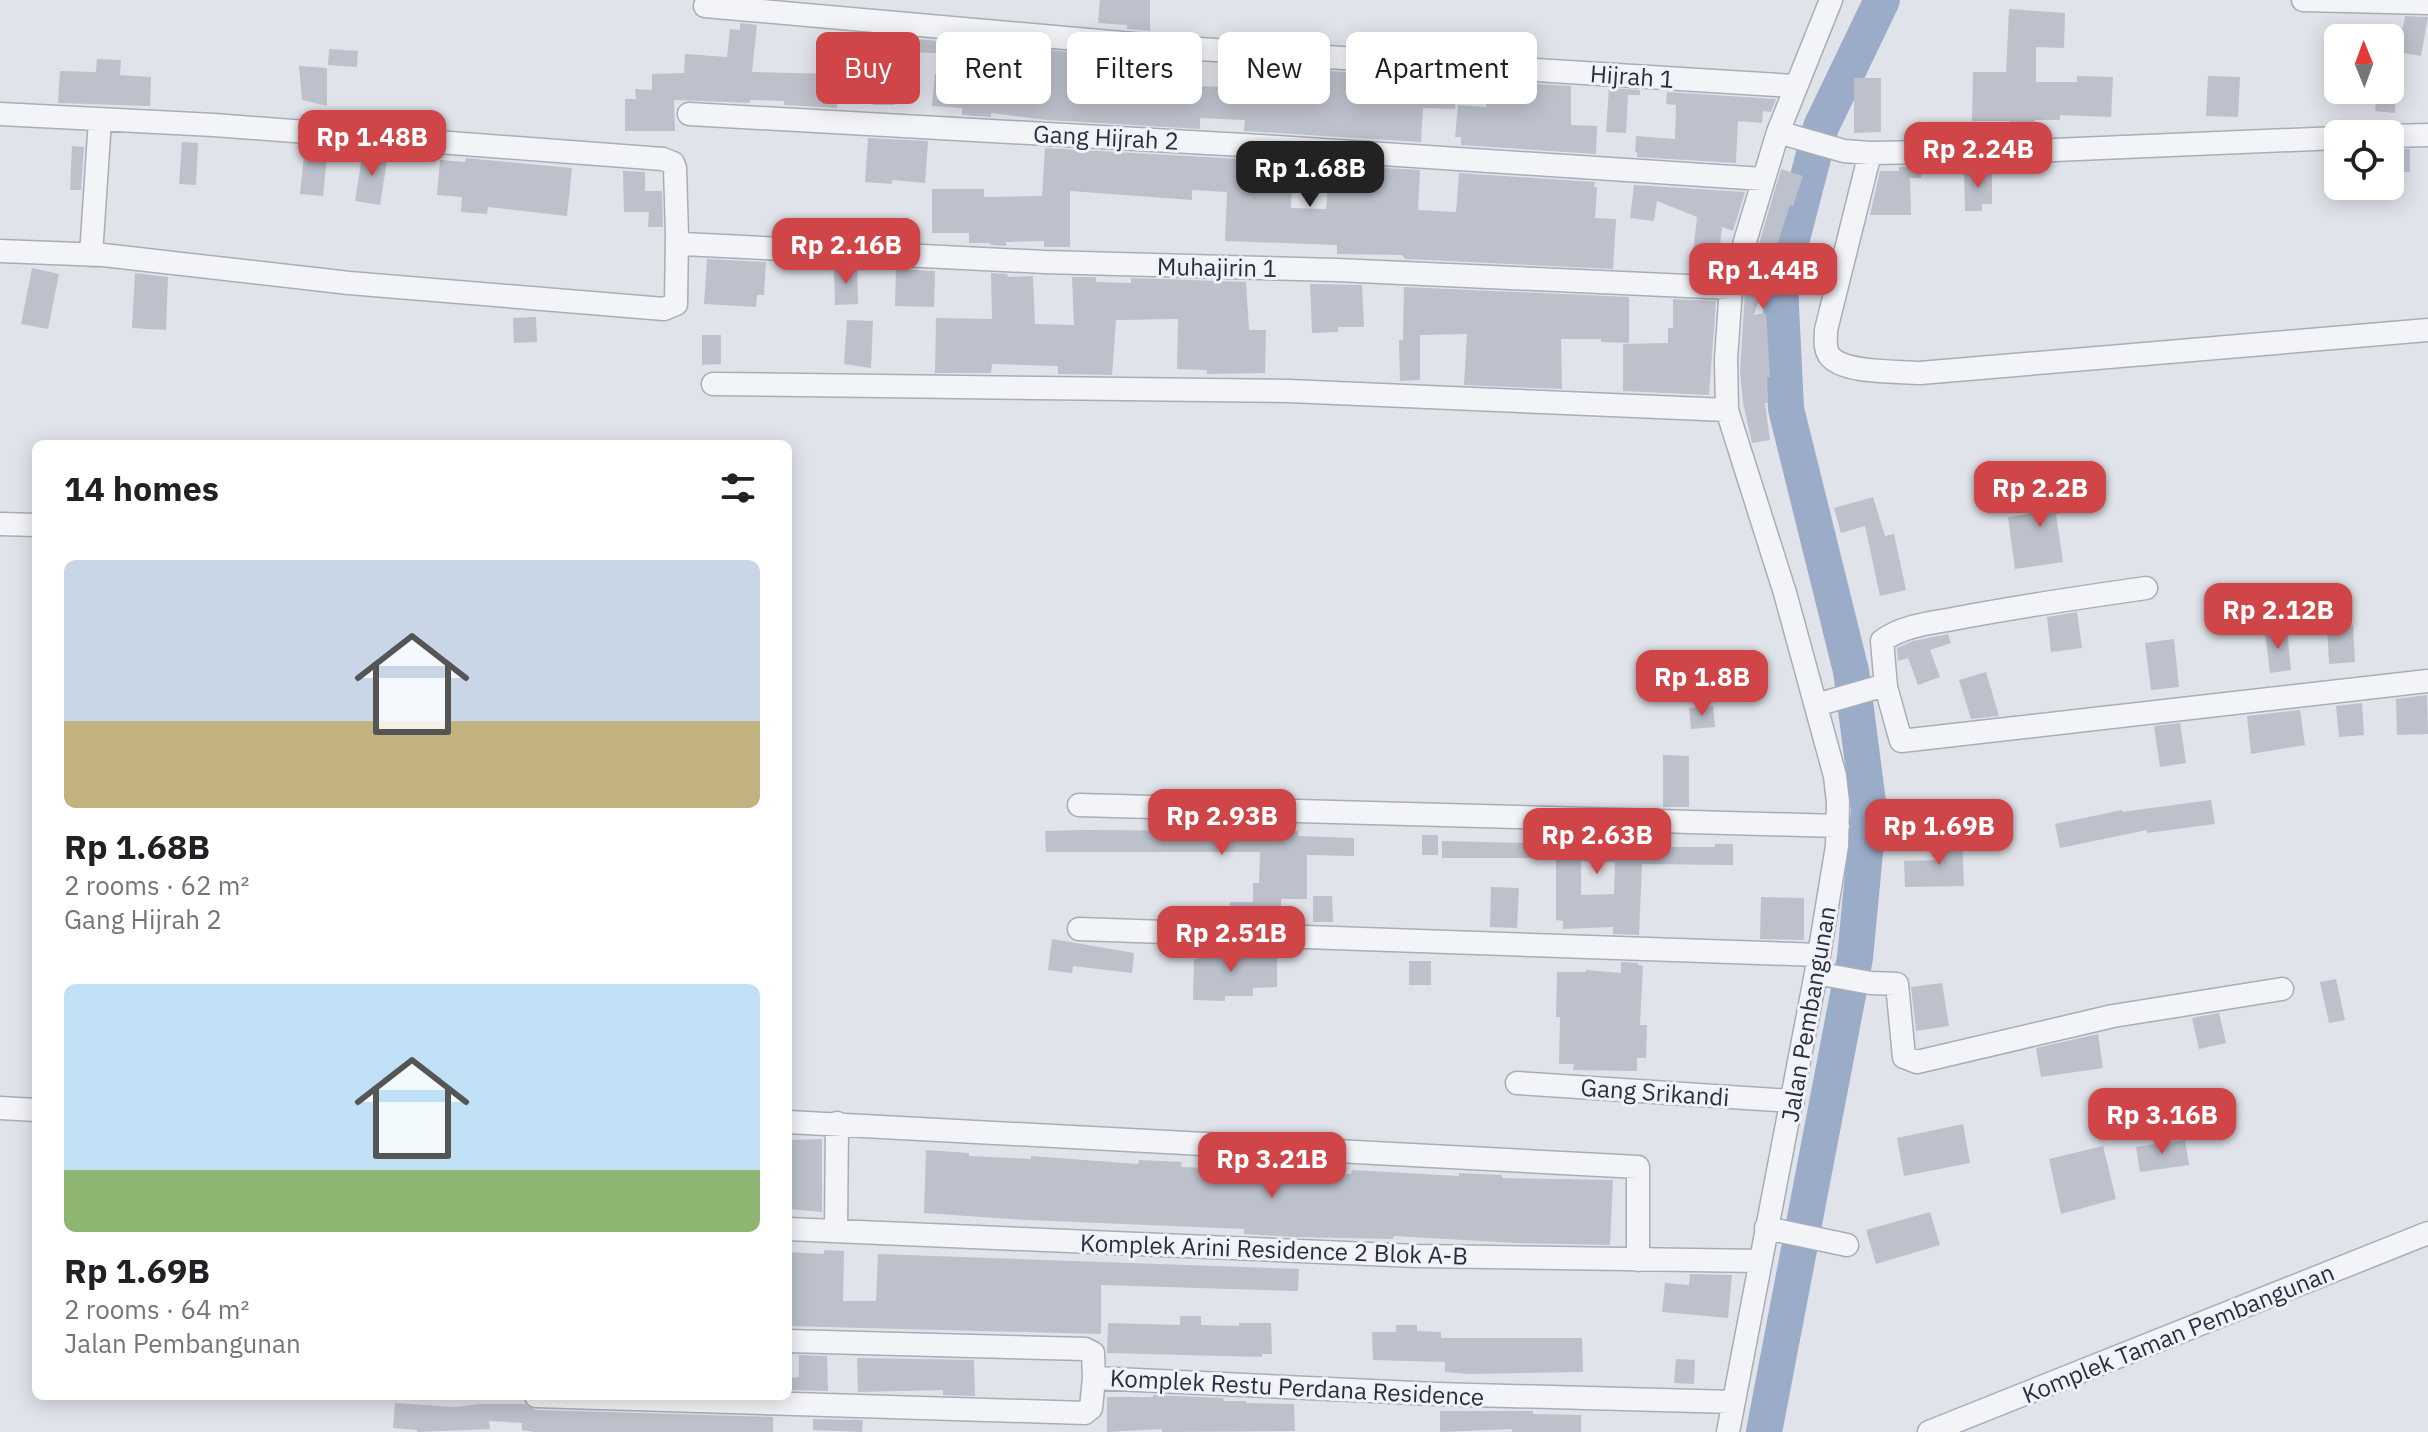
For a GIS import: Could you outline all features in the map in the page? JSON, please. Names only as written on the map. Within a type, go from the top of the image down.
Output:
[{"type":"street","name":"Jalan Pembangunan","points":[[1728,1432],[1818,967],[1838,826],[1835,776],[1824,702],[1727,410],[1726,359],[1731,288],[1778,132],[1831,0]]},
{"type":"street","points":[[2303,0],[2428,3]]},
{"type":"street","name":"Hijrah 1","points":[[705,6],[1167,47],[1794,86]]},
{"type":"street","points":[[0,114],[229,126],[663,159],[673,163],[675,168],[676,304],[664,309],[349,283],[91,255],[0,251]]},
{"type":"street","name":"Gang Hijrah 2","points":[[689,114],[1261,146],[1763,179]]},
{"type":"street","points":[[91,255],[100,120]]},
{"type":"street","points":[[1778,132],[1844,151],[1870,153],[2054,150],[2324,139]]},
{"type":"street","points":[[2404,136],[2428,135]]},
{"type":"street","points":[[1870,153],[1826,330],[1825,346],[1831,358],[1846,367],[1920,373],[2428,330]]},
{"type":"street","name":"Muhajirin 1","points":[[677,235],[678,241],[683,244],[1045,262],[1337,270],[1731,288]]},
{"type":"street","points":[[713,384],[1289,391],[1727,410]]},
{"type":"street","points":[[0,524],[32,525]]},
{"type":"street","points":[[2146,588],[2023,605],[1890,634],[1882,641],[1878,688],[1901,741],[2428,681]]},
{"type":"street","points":[[1824,702],[1878,688]]},
{"type":"street","points":[[1079,805],[1838,826]]},
{"type":"street","points":[[1079,929],[1818,967],[1871,983],[1897,984],[1904,1057],[1917,1062],[2113,1016],[2282,989]]},
{"type":"street","name":"Gang Srikandi","points":[[1517,1083],[1793,1101]]},
{"type":"street","points":[[0,1108],[32,1110]]},
{"type":"street","points":[[792,1122],[1638,1167],[1638,1260]]},
{"type":"street","points":[[836,1230],[837,1123]]},
{"type":"street","name":"Komplek Arini Residence 2 Blok A-B","points":[[792,1229],[1417,1256],[1760,1261]]},
{"type":"street","points":[[1767,1229],[1847,1245]]},
{"type":"street","name":"Komplek Taman Pembangunan","points":[[1929,1432],[2428,1233]]},
{"type":"street","name":"Komplek Restu Perdana Residence","points":[[792,1341],[1085,1349],[1093,1353],[1094,1378],[1436,1394],[1733,1402]]},
{"type":"street","points":[[665,1400],[1085,1413],[1091,1408],[1094,1378]]},
{"type":"building","points":[[1100,0],[1150,0],[1150,31],[1127,29],[1127,25],[1098,23]]},
{"type":"building","points":[[2009,9],[2065,13],[2064,48],[2036,47],[2036,82],[2077,82],[2077,76],[2113,77],[2111,117],[2060,115],[2060,120],[2035,120],[2035,127],[2010,127],[2010,121],[1972,121],[1973,72],[2006,72]]},
{"type":"building","points":[[2405,16],[2428,17],[2421,56],[2404,53]]},
{"type":"building","points":[[740,23],[757,25],[752,72],[816,73],[816,104],[837,104],[837,108],[784,105],[784,101],[674,100],[675,131],[625,131],[625,99],[636,99],[635,89],[652,90],[652,74],[684,73],[685,54],[727,57],[730,29],[740,30]]},
{"type":"building","points":[[920,39],[936,41],[936,53],[920,53]]},
{"type":"building","points":[[329,49],[358,51],[357,67],[328,65]]},
{"type":"building","points":[[1051,50],[1067,52],[1067,104],[1202,104],[1202,86],[1218,87],[1218,104],[1330,104],[1330,71],[1346,72],[1346,104],[1455,104],[1455,109],[1423,108],[1421,142],[1244,131],[1245,120],[1200,118],[1200,129],[1047,120],[991,113],[991,117],[962,115],[962,108],[932,106],[935,74],[936,104],[1051,104]]},
{"type":"building","points":[[97,59],[121,60],[120,75],[151,77],[150,106],[58,103],[60,71],[96,72]]},
{"type":"building","points":[[299,66],[327,68],[327,106],[302,100]]},
{"type":"building","points":[[2208,76],[2240,77],[2238,117],[2206,116]]},
{"type":"building","points":[[1854,78],[1881,78],[1881,132],[1854,133]]},
{"type":"building","points":[[1537,84],[1571,86],[1571,125],[1597,126],[1596,154],[1461,145],[1461,137],[1455,137],[1458,105],[1486,107],[1486,104],[1537,104]]},
{"type":"building","points":[[1609,88],[1640,90],[1640,95],[1628,95],[1626,133],[1606,132]]},
{"type":"building","points":[[1667,92],[1776,99],[1771,112],[1763,111],[1762,123],[1738,121],[1736,163],[1637,157],[1636,136],[1675,139],[1676,105],[1666,104]]},
{"type":"building","points":[[2376,104],[2395,104],[2395,113],[2375,111]]},
{"type":"building","points":[[868,138],[928,141],[925,183],[892,180],[892,184],[865,182]]},
{"type":"building","points":[[182,142],[198,143],[196,185],[179,184]]},
{"type":"building","points":[[72,146],[84,147],[81,190],[70,190]]},
{"type":"building","points":[[305,146],[328,148],[323,196],[300,194]]},
{"type":"building","points":[[1045,148],[1293,162],[1291,208],[1326,209],[1330,165],[1420,170],[1418,210],[1456,212],[1459,173],[1595,182],[1595,218],[1616,219],[1613,269],[1405,259],[1402,255],[1337,254],[1337,245],[1225,241],[1227,192],[1192,190],[1192,200],[1070,191],[1070,247],[1044,247],[1044,241],[1006,242],[1006,246],[969,243],[969,233],[932,233],[932,189],[984,189],[984,197],[1042,196]]},
{"type":"building","points":[[2404,149],[2410,149],[2410,172],[2404,172]]},
{"type":"building","points":[[363,150],[388,154],[380,205],[355,201]]},
{"type":"building","points":[[466,158],[572,168],[567,216],[488,207],[487,214],[461,212],[462,197],[437,195],[440,160],[465,162]]},
{"type":"building","points":[[1921,166],[1921,178],[1910,178],[1911,215],[1870,215],[1880,171]]},
{"type":"building","points":[[1781,169],[1803,176],[1793,206],[1790,205],[1754,315],[1766,313],[1770,377],[1767,377],[1768,403],[1765,403],[1770,440],[1752,443],[1740,371],[1745,291]]},
{"type":"building","points":[[623,171],[645,172],[645,191],[662,191],[663,227],[648,227],[649,212],[624,212]]},
{"type":"building","points":[[1964,171],[1992,171],[1992,204],[1982,204],[1982,211],[1965,211]]},
{"type":"building","points":[[1634,185],[1745,192],[1733,231],[1722,227],[1718,265],[1692,262],[1697,217],[1657,201],[1654,221],[1630,218]]},
{"type":"building","points":[[707,259],[766,262],[764,295],[757,295],[756,307],[704,304]]},
{"type":"building","points":[[834,266],[857,267],[858,304],[835,305]]},
{"type":"building","points":[[32,268],[59,274],[48,329],[21,324]]},
{"type":"building","points":[[896,269],[935,271],[934,307],[895,306]]},
{"type":"building","points":[[135,273],[168,277],[166,330],[132,328]]},
{"type":"building","points":[[991,273],[1007,274],[1008,277],[1033,276],[1035,324],[1074,325],[1072,277],[1096,277],[1096,282],[1131,283],[1131,278],[1246,282],[1249,330],[1266,330],[1265,373],[1207,374],[1207,370],[1177,369],[1178,319],[1116,320],[1112,375],[1058,374],[1058,366],[992,364],[991,373],[935,373],[936,318],[992,319]]},
{"type":"building","points":[[1310,284],[1362,285],[1364,327],[1338,327],[1338,332],[1312,333]]},
{"type":"building","points":[[1404,287],[1629,297],[1629,343],[1561,339],[1562,389],[1464,385],[1467,334],[1420,335],[1420,380],[1400,381],[1399,340],[1403,340]]},
{"type":"building","points":[[1673,299],[1716,301],[1709,395],[1623,391],[1623,344],[1668,343],[1668,328],[1673,328]]},
{"type":"building","points":[[536,317],[537,342],[514,343],[513,318]]},
{"type":"building","points":[[847,320],[873,321],[871,368],[844,364]]},
{"type":"building","points":[[702,335],[721,335],[721,364],[702,365]]},
{"type":"building","points":[[2075,489],[2078,511],[2056,514],[2063,562],[2015,569],[2008,517],[2028,514],[2025,496]]},
{"type":"building","points":[[1873,497],[1885,536],[1894,534],[1906,590],[1880,596],[1865,526],[1841,533],[1834,508]]},
{"type":"building","points":[[2077,612],[2082,648],[2051,652],[2047,617]]},
{"type":"building","points":[[2353,625],[2355,662],[2329,664],[2327,626]]},
{"type":"building","points":[[2287,630],[2291,670],[2270,673],[2265,633]]},
{"type":"building","points":[[1948,634],[1951,643],[1930,650],[1940,677],[1918,685],[1908,658],[1898,661],[1897,648],[1913,641]]},
{"type":"building","points":[[2174,639],[2179,687],[2151,690],[2145,643]]},
{"type":"building","points":[[1986,672],[1999,716],[1971,719],[1959,680]]},
{"type":"building","points":[[2427,695],[2428,734],[2397,735],[2396,699]]},
{"type":"building","points":[[2362,703],[2364,735],[2339,737],[2336,706]]},
{"type":"building","points":[[1713,706],[1715,727],[1691,729],[1689,708]]},
{"type":"building","points":[[2300,710],[2305,745],[2251,754],[2247,716]]},
{"type":"building","points":[[2180,723],[2186,763],[2160,767],[2154,726]]},
{"type":"building","points":[[1663,755],[1689,756],[1689,807],[1663,807]]},
{"type":"building","points":[[2211,800],[2215,824],[2147,833],[2147,830],[2060,848],[2055,824],[2122,810]]},
{"type":"building","points":[[1045,831],[1298,831],[1298,836],[1354,838],[1354,856],[1307,855],[1307,899],[1281,899],[1281,918],[1230,920],[1230,902],[1253,902],[1253,883],[1259,883],[1260,852],[1046,852]]},
{"type":"building","points":[[1422,835],[1438,835],[1438,855],[1422,855]]},
{"type":"building","points":[[1962,835],[1964,886],[1905,887],[1904,861],[1942,860],[1942,836]]},
{"type":"building","points":[[1442,841],[1605,845],[1650,843],[1671,847],[1733,844],[1733,865],[1642,864],[1639,935],[1613,934],[1613,927],[1563,929],[1563,921],[1556,920],[1556,858],[1442,858]],"holes":[[[1581,861],[1615,862],[1614,894],[1581,895]]]},
{"type":"building","points":[[1491,887],[1519,888],[1517,928],[1490,927]]},
{"type":"building","points":[[1313,896],[1332,896],[1333,922],[1313,922]]},
{"type":"building","points":[[1761,897],[1804,898],[1804,940],[1760,939]]},
{"type":"building","points":[[1052,939],[1134,953],[1132,973],[1073,966],[1072,973],[1048,970]]},
{"type":"building","points":[[1251,949],[1253,958],[1277,957],[1277,987],[1253,988],[1253,996],[1225,996],[1225,1001],[1193,1000],[1194,959],[1198,959],[1199,950]]},
{"type":"building","points":[[1409,961],[1431,961],[1431,985],[1409,985]]},
{"type":"building","points":[[1621,962],[1643,966],[1640,1025],[1647,1025],[1646,1058],[1637,1058],[1637,1071],[1573,1070],[1574,1064],[1559,1064],[1557,972],[1586,970],[1621,973]]},
{"type":"building","points":[[2336,979],[2345,1020],[2329,1023],[2320,982]]},
{"type":"building","points":[[1942,983],[1949,1026],[1916,1031],[1911,987]]},
{"type":"building","points":[[2219,1013],[2226,1043],[2199,1049],[2192,1018]]},
{"type":"building","points":[[2098,1034],[2103,1068],[2041,1077],[2036,1048]]},
{"type":"building","points":[[1963,1124],[1970,1163],[1904,1176],[1897,1138]]},
{"type":"building","points":[[822,1139],[822,1212],[792,1209],[792,1140]]},
{"type":"building","points":[[2185,1140],[2189,1165],[2140,1172],[2136,1147]]},
{"type":"building","points":[[2103,1146],[2116,1199],[2061,1214],[2049,1159]]},
{"type":"building","points":[[926,1150],[1031,1159],[1031,1156],[1138,1164],[1139,1160],[1182,1162],[1181,1167],[1243,1169],[1243,1166],[1351,1174],[1352,1170],[1613,1180],[1610,1245],[1394,1236],[1393,1239],[1294,1237],[1244,1234],[1244,1229],[924,1213]]},
{"type":"building","points":[[1930,1212],[1940,1245],[1876,1264],[1866,1230]]},
{"type":"building","points":[[824,1250],[844,1251],[843,1301],[876,1301],[878,1254],[1299,1269],[1298,1291],[1101,1285],[1101,1334],[792,1326],[792,1252],[824,1254]]},
{"type":"building","points":[[1690,1274],[1732,1275],[1728,1318],[1662,1312],[1665,1283],[1689,1285]]},
{"type":"building","points":[[1180,1316],[1201,1316],[1201,1325],[1271,1323],[1272,1354],[1262,1354],[1262,1357],[1107,1353],[1108,1323],[1180,1325]]},
{"type":"building","points":[[1396,1325],[1417,1325],[1417,1331],[1441,1332],[1441,1338],[1582,1338],[1583,1372],[1470,1374],[1445,1372],[1445,1362],[1373,1360],[1372,1332],[1396,1332]]},
{"type":"building","points":[[799,1355],[827,1356],[828,1391],[792,1390],[792,1378],[799,1377]]},
{"type":"building","points":[[857,1358],[974,1360],[975,1396],[943,1395],[943,1390],[858,1392]]},
{"type":"building","points":[[1676,1359],[1695,1360],[1694,1384],[1674,1383]]},
{"type":"building","points":[[1153,1395],[1294,1404],[1295,1431],[1162,1432],[1162,1429],[1107,1432],[1107,1397]]},
{"type":"building","points":[[395,1403],[455,1407],[525,1404],[536,1410],[773,1417],[773,1432],[535,1432],[522,1430],[522,1423],[489,1421],[490,1429],[417,1432],[393,1428]]},
{"type":"building","points":[[1440,1411],[1533,1411],[1533,1414],[1581,1415],[1581,1432],[1512,1432],[1512,1429],[1440,1432]]},
{"type":"building","points":[[813,1419],[863,1420],[862,1432],[813,1430]]},
{"type":"waterway","points":[[1764,1432],[1855,958],[1869,810],[1851,671],[1786,409],[1780,285],[1821,127],[1882,0]]}]
